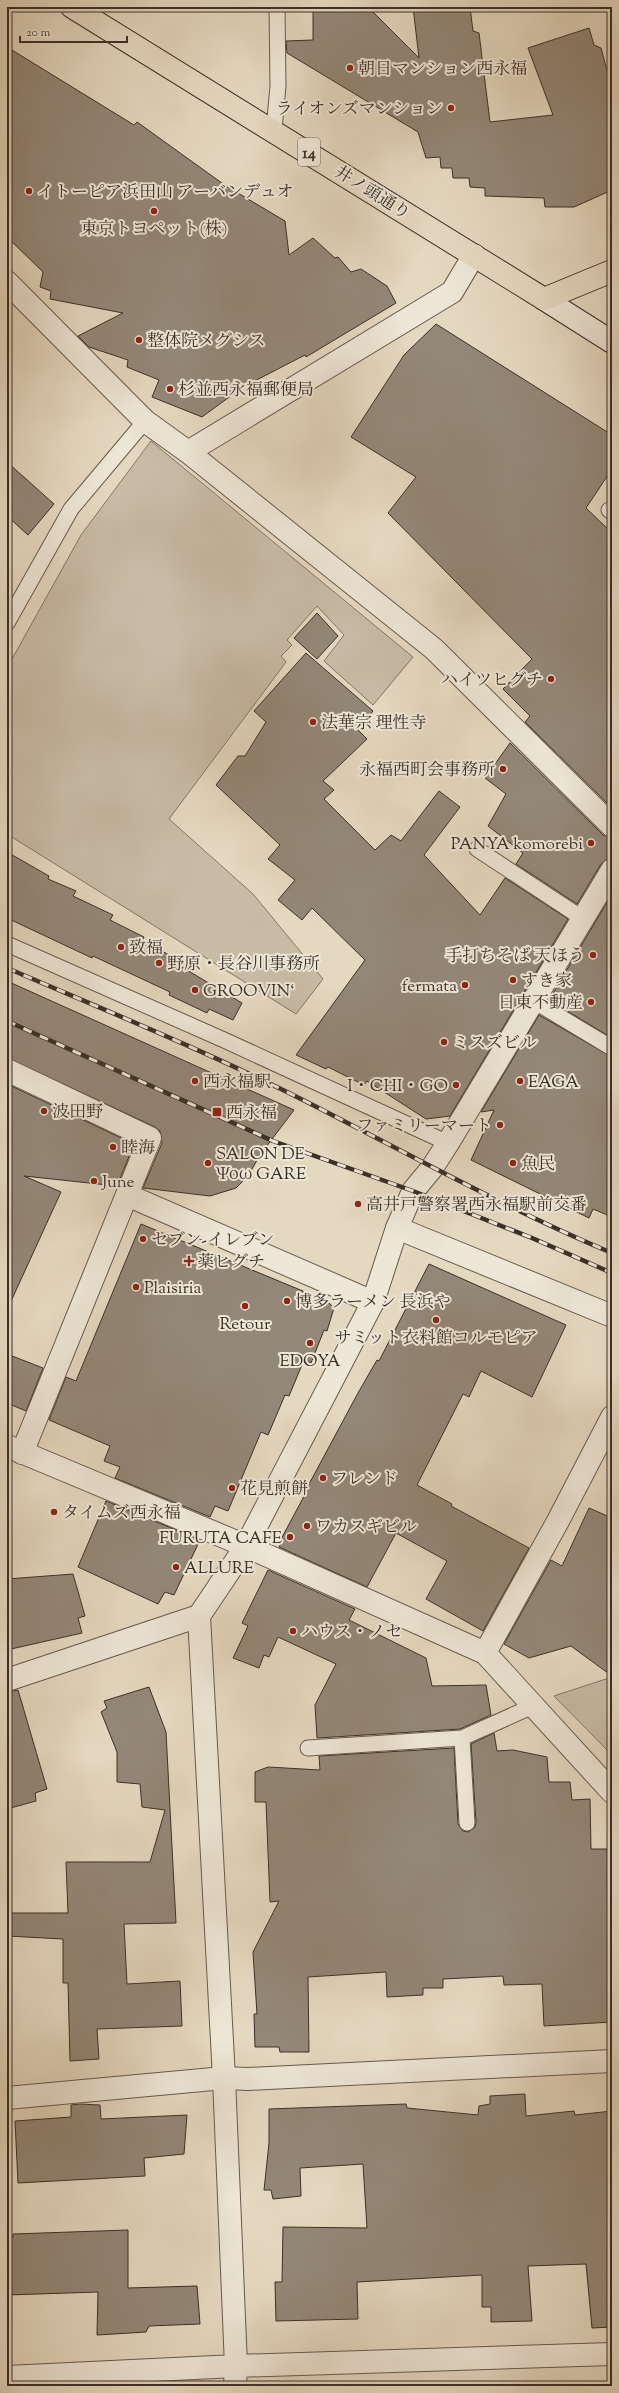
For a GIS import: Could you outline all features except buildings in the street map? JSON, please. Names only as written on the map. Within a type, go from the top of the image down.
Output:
[{"type":"main road","name":"井ノ頭通り","points":[[72,7],[274,130],[544,299]]},
{"type":"main road","points":[[544,299],[612,271]]},
{"type":"street","points":[[188,452],[452,292],[474,255]]},
{"type":"street","points":[[7,282],[145,421],[188,452],[434,649],[612,826]]},
{"type":"street","name":"井ノ頭通り","points":[[544,299],[612,342]]},
{"type":"street","points":[[236,2376],[224,2078],[199,1616],[246,1546],[373,1302],[398,1228],[413,1191],[432,1168],[448,1143],[532,1000],[612,870]]},
{"type":"street","points":[[7,1070],[150,1138],[15,1449],[246,1546],[485,1653],[612,1792]]},
{"type":"street","points":[[126,1195],[373,1302]]},
{"type":"street","points":[[398,1228],[612,1316]]},
{"type":"street","points":[[485,1653],[558,1521],[612,1416]]},
{"type":"street","points":[[7,1680],[199,1616]]},
{"type":"street","points":[[7,2098],[224,2078],[248,2079],[612,2061]]},
{"type":"street","points":[[7,2378],[236,2376],[612,2354]]},
{"type":"lane","points":[[274,130],[278,86],[277,7]]},
{"type":"lane","points":[[7,623],[11,604],[71,509],[145,421]]},
{"type":"lane","points":[[477,849],[582,918]]},
{"type":"lane","points":[[7,944],[224,1040],[448,1143]]},
{"type":"lane","points":[[532,1000],[612,1048]]},
{"type":"lane","points":[[308,1748],[462,1738],[533,1706]]},
{"type":"lane","points":[[462,1738],[467,1823]]},
{"type":"shaded area","points":[[151,441],[413,657],[373,705],[324,661],[344,635],[317,606],[287,640],[292,645],[281,656],[286,662],[169,819],[253,894],[323,979],[296,1014],[7,834],[7,668],[81,535]]},
{"type":"shaded area","points":[[612,1677],[612,1755],[554,1696]]},
{"type":"railway","points":[[7,968],[157,1032],[232,1066],[305,1101],[534,1218],[612,1253]]},
{"type":"railway","points":[[7,1021],[273,1141],[413,1191],[532,1238],[612,1273]]},
{"type":"place","name":"朝日マンション西永福","points":[[350,68]]},
{"type":"place","name":"ライオンズマンション","points":[[451,108]]},
{"type":"place","name":"イトーピア浜田山 アーバンデュオ","points":[[29,191]]},
{"type":"place","name":"東京トヨペット(株)","points":[[154,211]]},
{"type":"place","name":"整体院メグシス","points":[[139,340]]},
{"type":"place","name":"杉並西永福郵便局","points":[[170,389]]},
{"type":"place","name":"ハイツヒグチ","points":[[551,679]]},
{"type":"place","name":"法華宗 理性寺","points":[[313,722]]},
{"type":"place","name":"永福西町会事務所","points":[[503,769]]},
{"type":"place","name":"PANYA komorebi","points":[[591,843]]},
{"type":"place","name":"致福","points":[[121,947]]},
{"type":"place","name":"手打ちそば 天ほう","points":[[593,955]]},
{"type":"place","name":"野原・長谷川事務所","points":[[159,963]]},
{"type":"place","name":"すき家","points":[[513,980]]},
{"type":"place","name":"fermata","points":[[465,985]]},
{"type":"place","name":"GROOVIN‘","points":[[195,990]]},
{"type":"place","name":"日東不動産","points":[[591,1002]]},
{"type":"place","name":"ミスズビル","points":[[444,1042]]},
{"type":"place","name":"西永福駅","points":[[195,1081]]},
{"type":"place","name":"EAGA","points":[[520,1081]]},
{"type":"place","name":"I・CHI・GO","points":[[456,1085]]},
{"type":"place","name":"波田野","points":[[44,1111]]},
{"type":"place","name":"西永福","points":[[217,1112]]},
{"type":"place","name":"ファミリーマート","points":[[500,1125]]},
{"type":"place","name":"睦海","points":[[113,1147]]},
{"type":"place","name":"SALON DE Ψοω GARE","points":[[208,1163]]},
{"type":"place","name":"魚民","points":[[513,1163]]},
{"type":"place","name":"June","points":[[94,1181]]},
{"type":"place","name":"高井戸警察署西永福駅前交番","points":[[358,1204]]},
{"type":"place","name":"セブン-イレブン","points":[[143,1239]]},
{"type":"place","name":"薬ヒグチ","points":[[189,1261]]},
{"type":"place","name":"Plaisiria","points":[[136,1287]]},
{"type":"place","name":"博多ラーメン 長浜や","points":[[287,1301]]},
{"type":"place","name":"Retour","points":[[245,1306]]},
{"type":"place","name":"サミット衣料館コルモピア","points":[[436,1320]]},
{"type":"place","name":"EDOYA","points":[[310,1343]]},
{"type":"place","name":"フレンド","points":[[323,1478]]},
{"type":"place","name":"花見煎餅","points":[[232,1488]]},
{"type":"place","name":"タイムズ西永福","points":[[54,1512]]},
{"type":"place","name":"ワカスギビル","points":[[307,1526]]},
{"type":"place","name":"FURUTA CAFE","points":[[290,1537]]},
{"type":"place","name":"ALLURE","points":[[176,1567]]},
{"type":"place","name":"ハウス・ノセ","points":[[293,1631]]}]
